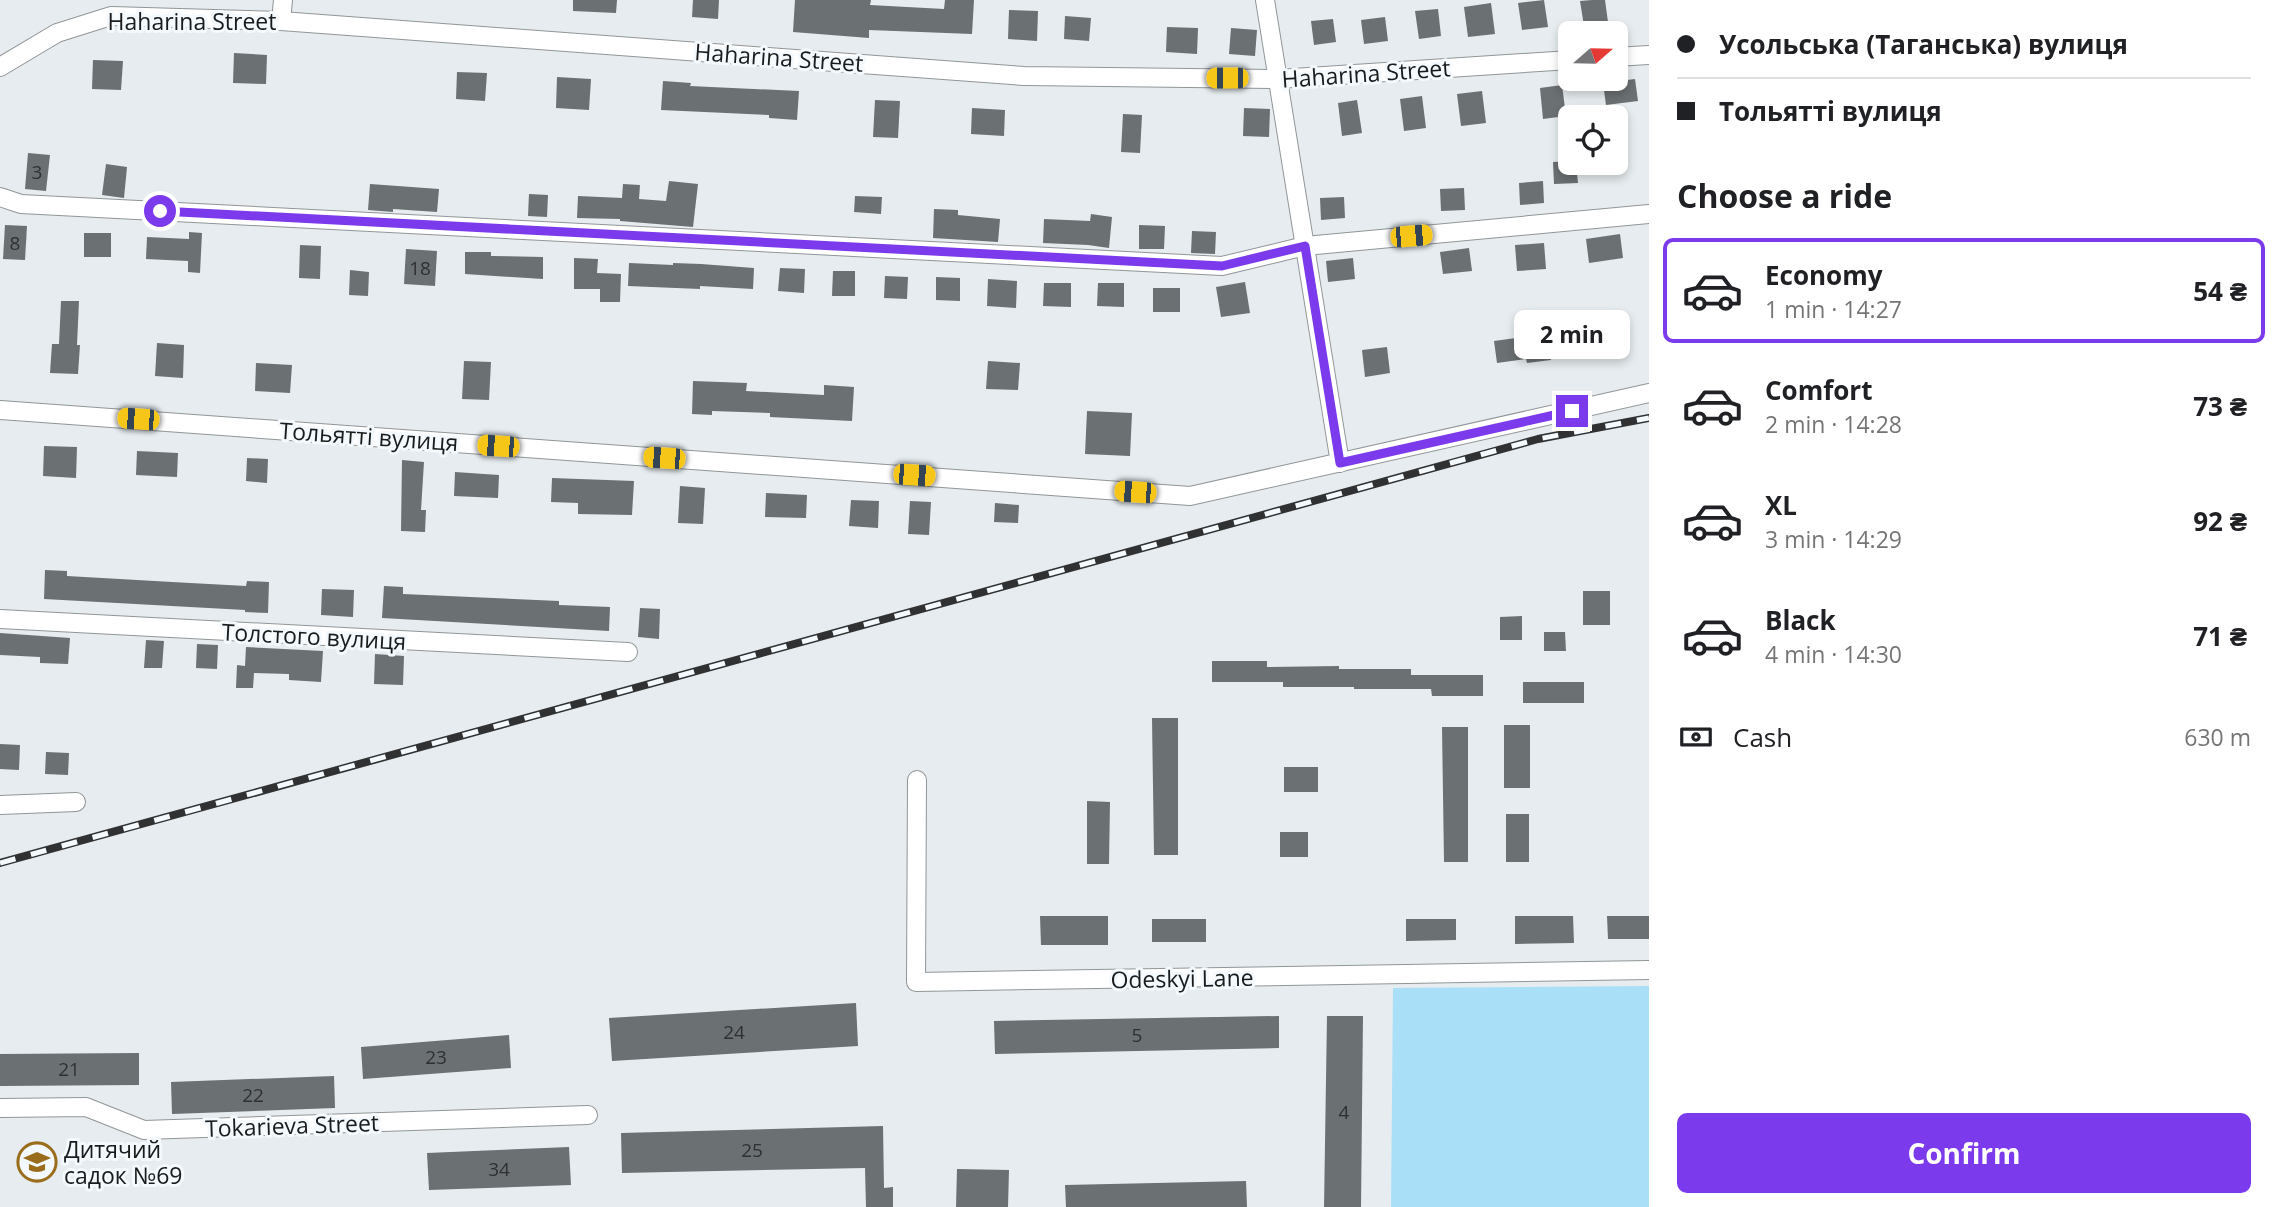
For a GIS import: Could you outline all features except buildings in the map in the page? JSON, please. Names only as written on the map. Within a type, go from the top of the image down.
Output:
[{"type":"street","points":[[281,21],[283,0]]},
{"type":"street","points":[[1265,0],[1340,463]]},
{"type":"street","name":"Haharina Street","points":[[0,67],[57,33],[111,16],[281,21],[1024,76],[1278,79],[1558,61]]},
{"type":"street","points":[[1628,56],[1649,55]]},
{"type":"street","points":[[0,197],[21,204],[1222,266],[1305,246],[1649,214]]},
{"type":"street","name":"Тольятті вулиця","points":[[0,410],[1190,496],[1649,393]]},
{"type":"street","name":"Толстого вулиця","points":[[0,619],[628,652]]},
{"type":"street","name":"Odeskyi Lane","points":[[917,780],[916,982],[1649,970]]},
{"type":"street","points":[[0,805],[76,802]]},
{"type":"street","name":"Tokarieva Street","points":[[0,1108],[86,1107],[144,1130],[588,1115]]},
{"type":"shaded area","points":[[1649,986],[1649,1207],[1391,1207],[1393,988]]},
{"type":"railway","points":[[0,863],[1538,439],[1649,418]]},
{"type":"place","name":"Дитячий садок №69","points":[[37,1162]]},
{"type":"route","points":[[160,211],[1222,266],[1305,246],[1340,463],[1572,411]]}]
